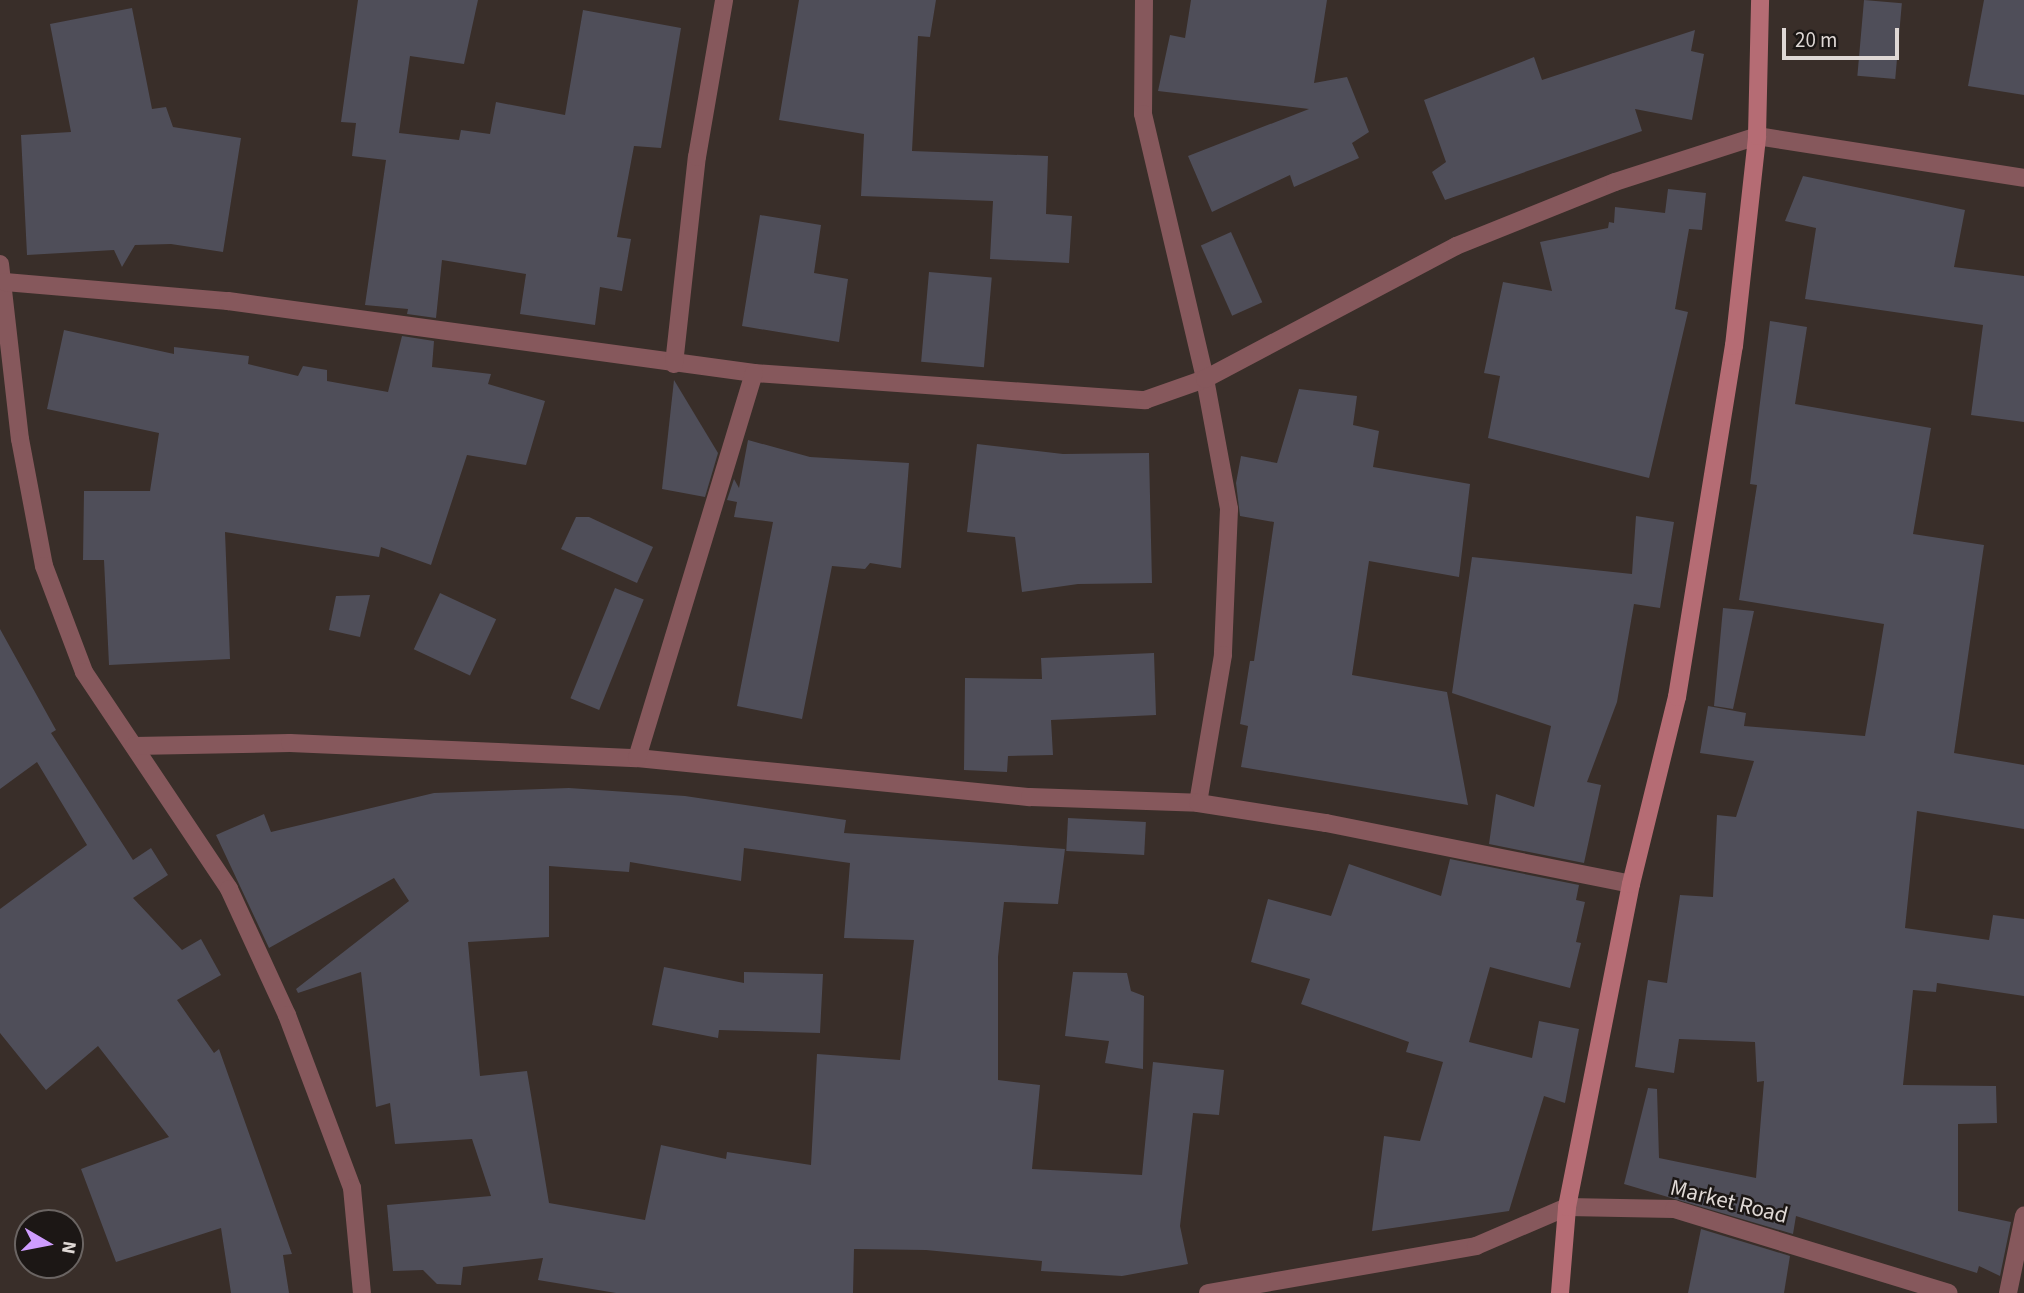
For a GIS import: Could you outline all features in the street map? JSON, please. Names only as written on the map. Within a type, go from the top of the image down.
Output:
[{"type":"street","points":[[674,364],[697,157],[724,0]]},
{"type":"street","points":[[1144,0],[1143,114],[1205,379],[1229,509],[1223,655],[1198,803]]},
{"type":"street","points":[[1560,1293],[1567,1207],[1631,884],[1678,698],[1734,346],[1757,136],[1760,0]]},
{"type":"street","points":[[362,1293],[352,1188],[288,1015],[229,889],[84,672],[44,566],[19,439],[3,273],[754,373],[1145,400],[1205,379],[1456,246],[1615,182],[1757,136],[2024,178]]},
{"type":"street","points":[[638,758],[754,373]]},
{"type":"street","points":[[134,746],[290,743],[638,758],[977,792],[1198,803],[1326,822],[1631,884]]},
{"type":"street","name":"Market Road","points":[[1208,1293],[1476,1247],[1567,1207],[1674,1209],[1948,1293]]},
{"type":"street","points":[[2008,1293],[2024,1216]]},
{"type":"building","points":[[358,0],[478,0],[464,64],[410,56],[399,133],[459,140],[461,130],[490,134],[496,102],[565,115],[583,10],[681,28],[661,148],[634,146],[617,237],[631,239],[622,291],[600,287],[595,325],[520,314],[526,274],[442,260],[436,318],[407,314],[408,309],[365,305],[386,160],[352,156],[356,123],[341,122]]},
{"type":"building","points":[[799,0],[936,0],[930,37],[918,36],[912,151],[1048,156],[1046,214],[1072,216],[1069,263],[990,259],[993,201],[861,196],[864,134],[779,120]]},
{"type":"building","points":[[1191,0],[1327,0],[1314,83],[1347,77],[1369,132],[1352,143],[1359,158],[1294,187],[1290,175],[1212,212],[1188,156],[1309,109],[1158,91],[1170,35],[1185,38]]},
{"type":"building","points":[[1864,0],[1902,3],[1895,79],[1857,76]]},
{"type":"building","points":[[1984,0],[2024,0],[2024,95],[1968,86]]},
{"type":"building","points":[[132,8],[152,109],[166,107],[173,127],[241,138],[223,252],[171,244],[135,245],[122,267],[114,250],[27,255],[21,135],[71,132],[50,24]]},
{"type":"building","points":[[1695,30],[1691,51],[1704,54],[1692,120],[1635,109],[1642,131],[1445,200],[1432,172],[1446,162],[1424,100],[1534,57],[1542,80]]},
{"type":"building","points":[[1803,176],[1965,210],[1954,267],[2024,276],[2024,422],[1971,415],[1983,325],[1805,299],[1816,228],[1785,221]]},
{"type":"building","points":[[1668,189],[1706,193],[1702,230],[1689,229],[1675,309],[1688,312],[1649,478],[1488,438],[1500,376],[1484,373],[1503,282],[1552,291],[1540,242],[1608,228],[1609,222],[1614,223],[1615,207],[1665,213]]},
{"type":"building","points":[[760,215],[821,225],[814,273],[848,279],[839,342],[742,326]]},
{"type":"building","points":[[1231,232],[1262,302],[1232,316],[1201,245]]},
{"type":"building","points":[[929,272],[992,277],[984,367],[921,362]]},
{"type":"building","points":[[1770,321],[1807,327],[1795,404],[1931,428],[1913,534],[1984,545],[1954,753],[2024,765],[2024,829],[1917,811],[1905,928],[1989,940],[1993,915],[2024,919],[2024,996],[1937,983],[1936,992],[1913,990],[1903,1085],[1996,1086],[1997,1123],[1958,1124],[1958,1211],[2011,1222],[2000,1276],[1979,1266],[1977,1273],[1796,1216],[1793,1234],[1624,1184],[1648,1088],[1657,1089],[1659,1158],[1756,1178],[1764,1081],[1757,1082],[1755,1042],[1679,1039],[1674,1073],[1635,1067],[1648,980],[1667,983],[1680,895],[1713,897],[1717,815],[1736,817],[1754,761],[1700,753],[1708,706],[1746,713],[1744,726],[1865,736],[1876,673],[1884,624],[1739,600],[1757,485],[1750,484]]},
{"type":"building","points":[[64,330],[174,354],[174,347],[249,356],[248,364],[298,376],[303,366],[327,370],[327,381],[388,392],[402,336],[434,341],[432,367],[491,374],[488,384],[545,401],[526,465],[467,455],[431,565],[381,547],[379,557],[225,532],[230,659],[109,665],[104,560],[83,560],[84,491],[150,491],[159,433],[47,409]]},
{"type":"building","points":[[674,380],[718,453],[705,497],[662,489]]},
{"type":"building","points":[[1299,389],[1357,396],[1353,425],[1379,431],[1373,467],[1470,484],[1459,577],[1369,561],[1352,675],[1447,692],[1468,805],[1241,767],[1248,726],[1240,724],[1250,661],[1254,661],[1274,522],[1240,516],[1236,483],[1241,456],[1277,463]]},
{"type":"building","points":[[748,440],[810,457],[909,463],[901,568],[870,563],[865,569],[832,566],[802,719],[737,706],[773,522],[734,517],[737,502],[727,500],[734,479],[739,488]]},
{"type":"building","points":[[977,444],[1063,454],[1149,453],[1152,583],[1078,584],[1022,592],[1015,537],[967,532]]},
{"type":"building","points":[[1636,516],[1674,522],[1660,608],[1634,604],[1617,702],[1587,782],[1601,785],[1584,863],[1489,844],[1496,794],[1534,807],[1551,726],[1452,693],[1472,557],[1632,574]]},
{"type":"building","points":[[576,517],[589,517],[653,547],[637,583],[561,549]]},
{"type":"building","points":[[615,588],[644,600],[599,710],[570,698]]},
{"type":"building","points":[[440,593],[496,619],[470,675],[414,649]]},
{"type":"building","points":[[370,595],[360,637],[329,630],[336,596]]},
{"type":"building","points":[[1723,608],[1754,611],[1733,709],[1714,706]]},
{"type":"building","points":[[0,629],[56,730],[51,733],[133,860],[151,848],[168,875],[133,898],[182,950],[201,939],[221,975],[177,1000],[214,1053],[219,1049],[292,1254],[283,1255],[289,1293],[231,1293],[221,1228],[116,1262],[81,1169],[169,1137],[98,1046],[46,1090],[0,1033],[0,909],[87,845],[37,762],[0,789]]},
{"type":"building","points":[[1154,653],[1156,715],[1051,720],[1053,755],[1008,756],[1007,772],[964,770],[965,678],[1042,679],[1041,658]]},
{"type":"building","points":[[569,788],[685,796],[846,820],[844,833],[1065,849],[1058,904],[1004,902],[998,957],[998,1080],[1040,1085],[1032,1169],[1142,1175],[1153,1062],[1224,1070],[1219,1115],[1193,1113],[1180,1226],[1188,1264],[1122,1276],[1041,1271],[1042,1261],[926,1250],[854,1249],[853,1293],[616,1293],[538,1280],[543,1258],[463,1267],[461,1285],[437,1284],[423,1270],[393,1271],[387,1205],[491,1196],[472,1139],[395,1144],[390,1103],[376,1107],[361,972],[298,993],[296,989],[409,901],[394,878],[269,948],[216,835],[264,814],[271,832],[434,793]],"holes":[[[744,848],[850,863],[844,938],[914,940],[900,1060],[817,1054],[811,1165],[727,1152],[726,1159],[661,1145],[645,1220],[549,1203],[527,1071],[480,1076],[468,942],[549,937],[549,866],[629,872],[630,862],[741,881]]]},
{"type":"building","points":[[1068,818],[1146,822],[1144,855],[1066,851]]},
{"type":"building","points":[[1450,859],[1579,885],[1576,900],[1585,902],[1576,942],[1581,943],[1570,988],[1490,967],[1469,1042],[1532,1058],[1539,1021],[1579,1029],[1565,1103],[1544,1096],[1509,1211],[1372,1231],[1384,1136],[1420,1141],[1443,1062],[1406,1052],[1409,1042],[1301,1004],[1310,979],[1251,962],[1268,899],[1331,916],[1349,864],[1441,896]]},
{"type":"building","points":[[664,967],[744,983],[744,972],[823,974],[820,1033],[719,1030],[718,1038],[652,1025]]},
{"type":"building","points":[[1073,972],[1127,973],[1131,991],[1144,996],[1143,1069],[1105,1063],[1109,1041],[1065,1036]]},
{"type":"building","points":[[1701,1229],[1790,1256],[1784,1293],[1688,1293]]}]
